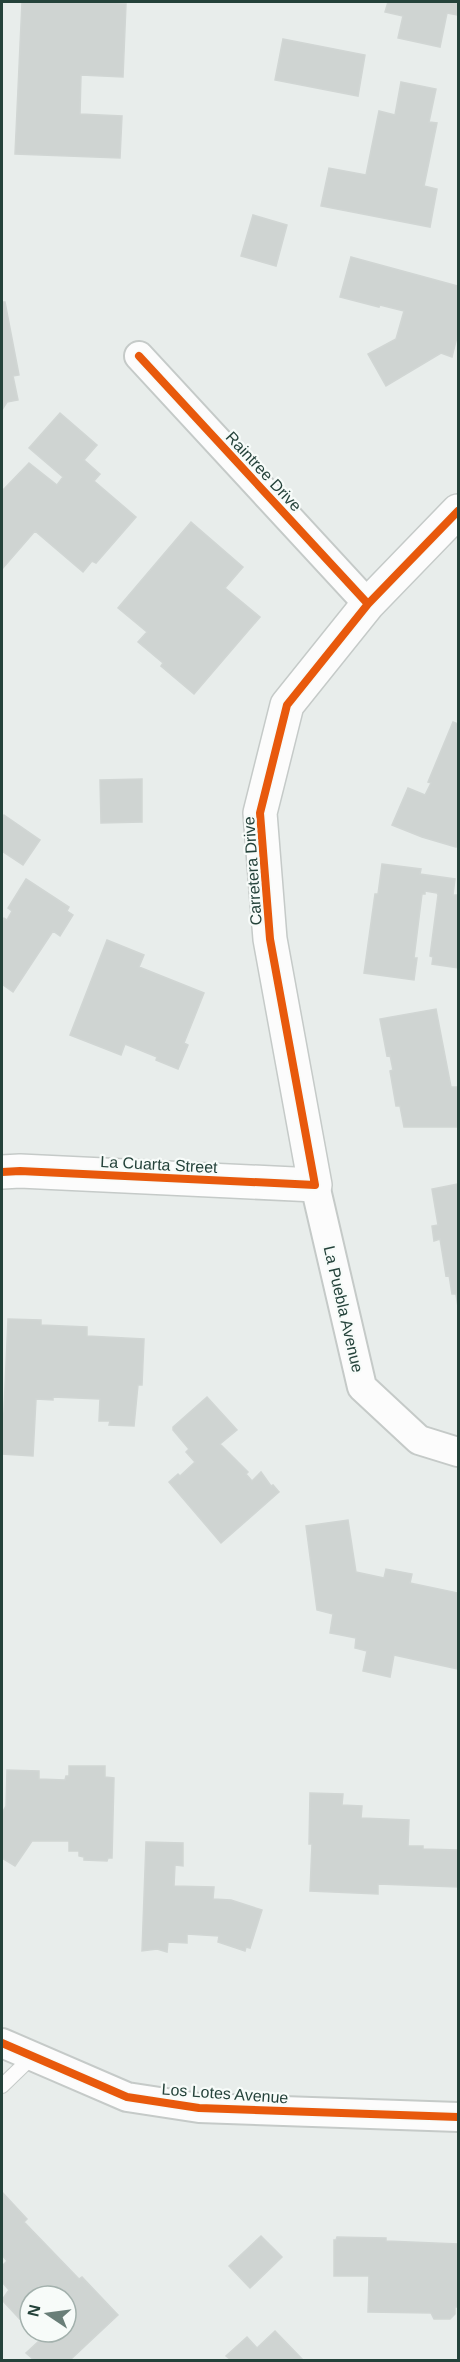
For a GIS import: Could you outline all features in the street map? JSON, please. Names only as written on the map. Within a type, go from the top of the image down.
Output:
[{"type":"street","name":"Raintree Drive","points":[[139,356],[368,604]]},
{"type":"street","name":"Carretera Drive","points":[[315,1185],[270,939],[260,813],[287,705],[368,604],[459,511]]},
{"type":"street","name":"La Cuarta Street","points":[[8,1166],[315,1185]]},
{"type":"street","name":"La Puebla Avenue","points":[[315,1185],[362,1387],[419,1440],[459,1452]]},
{"type":"street","name":"Los Lotes Avenue","points":[[2,2043],[127,2097],[199,2108],[459,2117]]},
{"type":"lane","points":[[2,2086],[32,2057]]},
{"type":"building","points":[[22,2],[126,4],[123,77],[81,75],[80,114],[122,116],[120,158],[15,154]]},
{"type":"building","points":[[388,2],[458,2],[458,15],[447,13],[440,47],[398,38],[403,16],[385,12]]},
{"type":"building","points":[[283,39],[365,55],[358,96],[275,80]]},
{"type":"building","points":[[401,82],[436,89],[429,122],[437,123],[424,186],[437,189],[430,227],[321,206],[329,168],[366,175],[379,111],[395,115]]},
{"type":"building","points":[[253,215],[287,225],[276,266],[241,256]]},
{"type":"building","points":[[351,257],[458,286],[458,333],[452,357],[441,353],[386,386],[368,354],[396,339],[404,311],[340,297]]},
{"type":"building","points":[[2,302],[5,302],[19,375],[13,376],[18,400],[7,402],[2,410]]},
{"type":"building","points":[[60,413],[97,445],[84,460],[100,474],[94,481],[136,517],[96,563],[92,561],[83,572],[35,531],[3,568],[2,491],[29,463],[57,485],[63,477],[29,448]]},
{"type":"building","points":[[191,522],[243,567],[225,588],[260,617],[194,694],[161,666],[163,663],[138,642],[147,632],[118,608]]},
{"type":"building","points":[[453,722],[458,724],[458,842],[456,847],[392,825],[408,788],[425,795],[431,783],[428,782]]},
{"type":"building","points":[[142,779],[142,822],[101,823],[100,780]]},
{"type":"building","points":[[4,815],[40,840],[23,865],[2,851]]},
{"type":"building","points":[[382,864],[421,869],[420,874],[455,879],[453,895],[458,895],[458,968],[432,964],[433,957],[430,956],[438,895],[425,891],[425,894],[422,894],[414,958],[417,958],[414,980],[364,973],[375,894],[378,894]]},
{"type":"building","points":[[26,879],[69,907],[67,911],[73,915],[60,936],[53,931],[13,992],[2,984],[2,922],[4,918],[7,920],[12,911],[8,908]]},
{"type":"building","points":[[107,940],[144,955],[139,967],[204,993],[184,1043],[188,1045],[178,1069],[156,1060],[157,1057],[125,1044],[121,1055],[70,1035]]},
{"type":"building","points":[[436,1009],[451,1087],[458,1087],[458,1127],[404,1127],[400,1106],[396,1106],[390,1071],[393,1070],[390,1055],[387,1056],[380,1019]]},
{"type":"building","points":[[458,1184],[458,1307],[456,1294],[452,1294],[449,1275],[446,1276],[440,1239],[434,1241],[432,1226],[438,1225],[432,1189]]},
{"type":"building","points":[[8,1319],[41,1320],[41,1325],[87,1327],[87,1336],[144,1339],[142,1385],[138,1385],[134,1426],[109,1425],[110,1421],[99,1421],[100,1399],[53,1397],[53,1400],[36,1399],[33,1456],[2,1454]]},
{"type":"building","points":[[207,1397],[237,1430],[220,1444],[248,1472],[246,1474],[252,1481],[261,1472],[271,1486],[273,1485],[279,1492],[221,1543],[169,1482],[178,1474],[180,1476],[195,1462],[186,1452],[189,1449],[173,1427]]},
{"type":"building","points":[[348,1520],[356,1572],[384,1578],[386,1569],[412,1574],[410,1583],[458,1593],[458,1669],[394,1655],[390,1677],[363,1671],[367,1651],[355,1648],[356,1638],[330,1633],[333,1614],[317,1610],[306,1526]]},
{"type":"building","points":[[69,1766],[105,1766],[105,1777],[114,1778],[112,1858],[108,1858],[107,1861],[84,1860],[84,1857],[79,1856],[79,1851],[69,1851],[69,1841],[32,1841],[15,1866],[2,1858],[2,1813],[6,1806],[7,1770],[39,1771],[39,1779],[65,1780],[66,1776],[69,1776]]},
{"type":"building","points":[[310,1793],[343,1794],[342,1805],[362,1806],[361,1818],[409,1820],[408,1846],[458,1850],[458,1887],[378,1884],[378,1894],[310,1891],[312,1844],[309,1844]]},
{"type":"building","points":[[146,1842],[183,1843],[183,1866],[175,1865],[174,1886],[214,1887],[213,1899],[231,1900],[262,1910],[250,1948],[246,1947],[245,1951],[218,1942],[219,1936],[187,1934],[187,1943],[168,1942],[167,1952],[157,1949],[142,1951]]},
{"type":"building","points":[[2,2192],[27,2219],[24,2222],[79,2279],[82,2277],[118,2315],[70,2360],[34,2360],[26,2353],[36,2344],[78,2344],[78,2284],[18,2284],[18,2317],[2,2300],[9,2290],[2,2282],[2,2266],[7,2261],[2,2255]]},
{"type":"building","points":[[261,2236],[282,2257],[250,2288],[229,2266]]},
{"type":"building","points":[[337,2237],[386,2238],[386,2241],[458,2244],[458,2307],[455,2307],[455,2314],[450,2319],[434,2319],[431,2313],[368,2312],[369,2276],[334,2276],[334,2240]]},
{"type":"building","points":[[275,2331],[303,2360],[231,2360],[226,2356],[247,2337],[257,2348]]},
{"type":"cycle path","points":[[139,356],[368,604]]},
{"type":"cycle path","points":[[2,1172],[315,1185],[270,939],[260,813],[287,705],[368,604],[458,511]]},
{"type":"cycle path","points":[[2,2043],[127,2097],[199,2108],[458,2117]]}]
